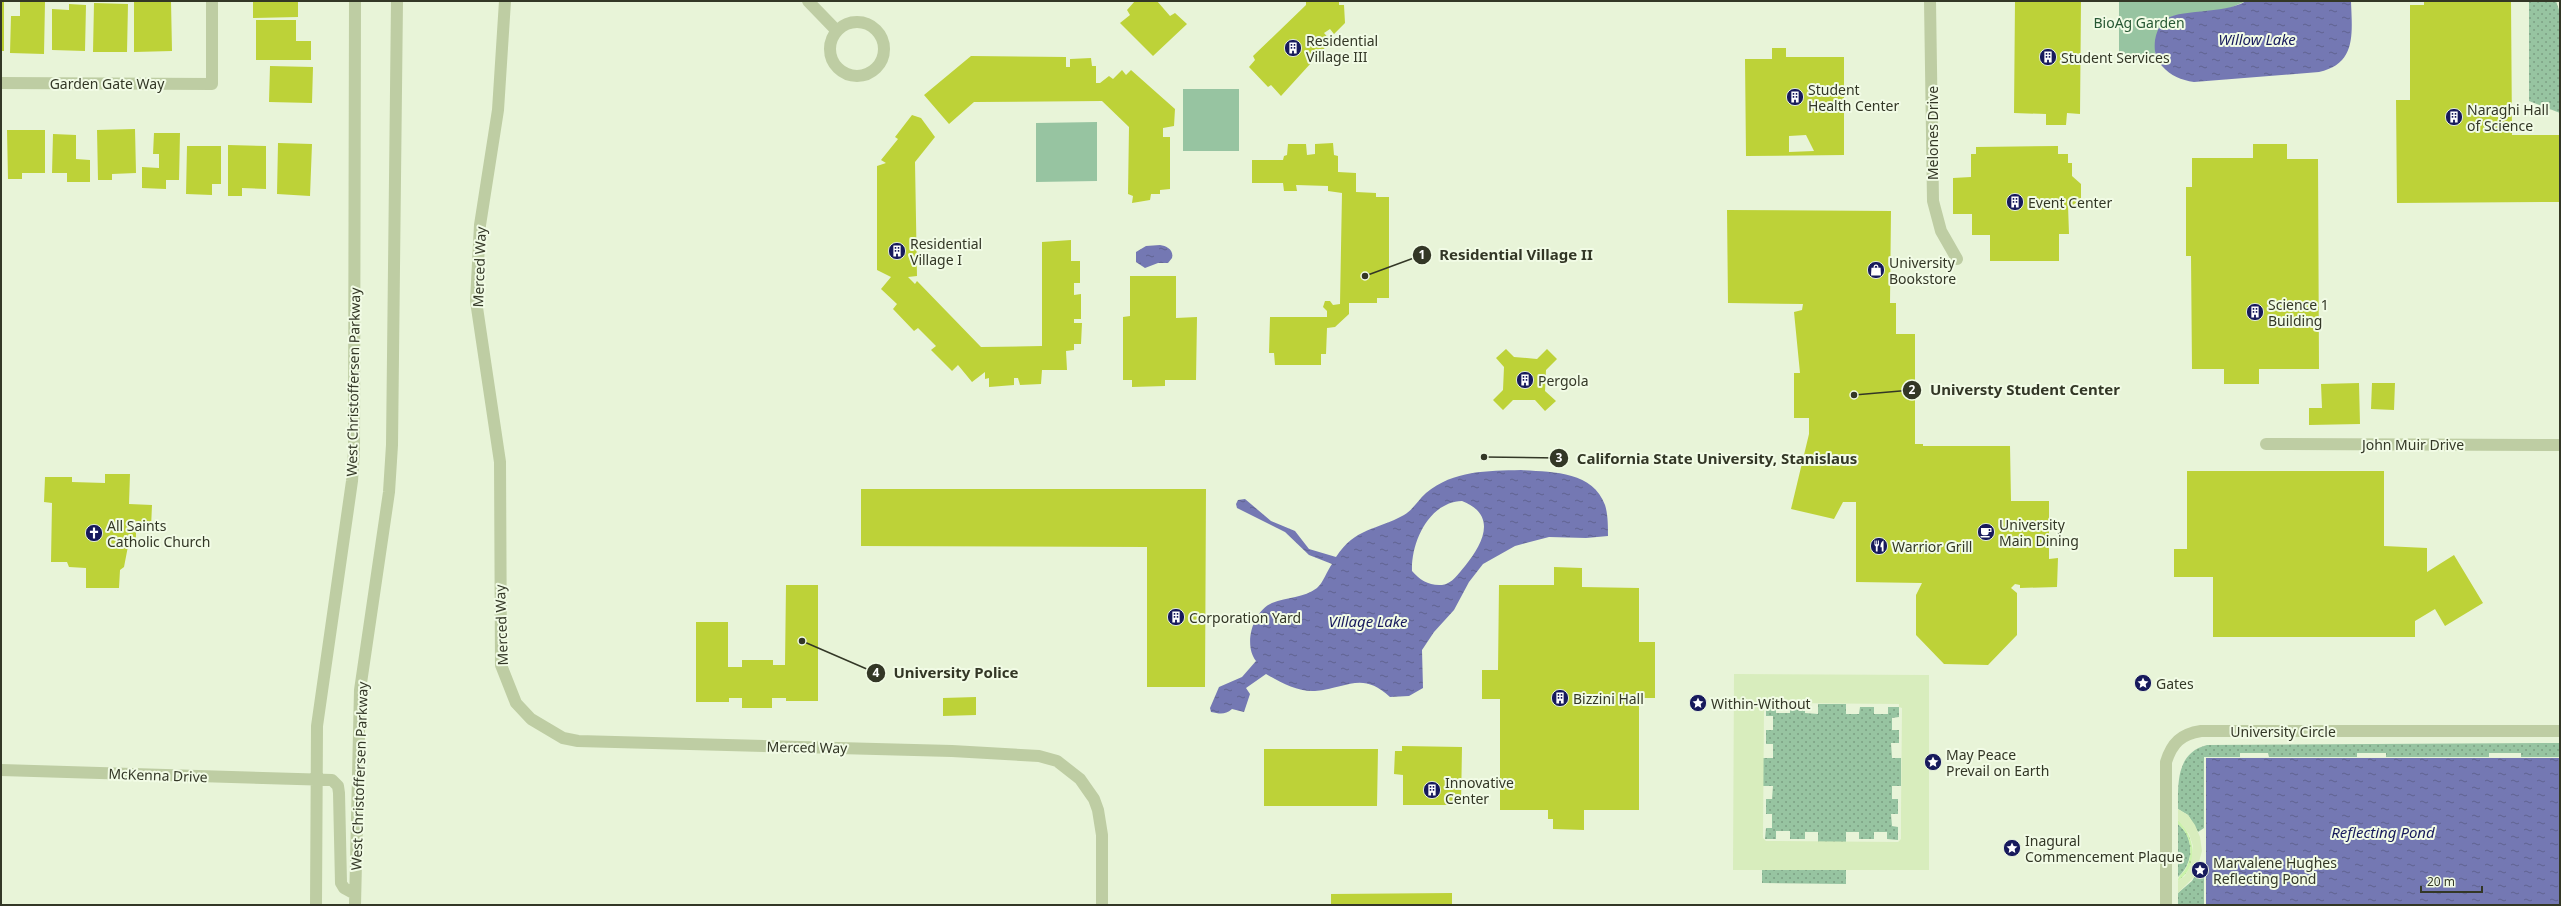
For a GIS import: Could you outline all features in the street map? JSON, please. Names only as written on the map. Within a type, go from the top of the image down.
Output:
[{"type":"street","name":"Garden Gate Way","points":[[1,83],[212,84],[212,1]]},
{"type":"street","name":"West Christoffersen Parkway","points":[[316,905],[317,726],[352,481],[354,451],[355,1]]},
{"type":"street","name":"West Christoffersen Parkway","points":[[355,899],[360,690],[389,492],[392,445],[397,1]]},
{"type":"street","name":"Merced Way","points":[[505,1],[498,110],[480,225],[476,301],[500,462],[501,665],[516,704],[531,719],[547,730],[563,738],[578,741],[952,751],[1039,756],[1057,761],[1080,779],[1094,799],[1098,810],[1102,835],[1102,905]]},
{"type":"street","points":[[808,1],[837,31]]},
{"type":"street","name":"Melones Drive","points":[[1930,1],[1932,201],[1941,231],[1957,259]]},
{"type":"street","points":[[856,22],[869,24],[876,29],[882,36],[885,54],[876,69],[860,77],[842,72],[831,57],[832,39],[837,31],[844,25],[856,22]]},
{"type":"street","name":"John Muir Drive","points":[[2266,444],[2560,445]]},
{"type":"street","name":"University Circle","points":[[2166,905],[2166,762],[2171,747],[2188,733],[2201,731],[2560,731]]},
{"type":"street","name":"McKenna Drive","points":[[1,770],[332,780],[338,786],[340,875],[344,888],[355,899]]},
{"type":"green space","name":"BioAg Garden","points":[[2119,1],[2246,1],[2223,11],[2173,16],[2156,37],[2155,54],[2131,62],[2119,52]]},
{"type":"green space","points":[[2529,1],[2556,1],[2560,13],[2560,113],[2529,101]]},
{"type":"green space","points":[[1183,89],[1239,89],[1239,151],[1183,151]]},
{"type":"green space","points":[[1097,122],[1097,181],[1036,182],[1036,123]]},
{"type":"green space","points":[[1818,704],[1846,704],[1846,714],[1859,714],[1860,707],[1874,707],[1874,714],[1888,714],[1888,707],[1899,707],[1899,717],[1892,718],[1892,730],[1899,730],[1899,743],[1891,743],[1892,758],[1901,758],[1901,786],[1892,786],[1892,799],[1898,799],[1898,814],[1891,814],[1892,826],[1898,827],[1898,840],[1887,839],[1887,832],[1874,832],[1874,839],[1859,839],[1859,832],[1846,832],[1846,842],[1818,842],[1818,832],[1805,832],[1805,839],[1790,839],[1790,831],[1776,831],[1776,839],[1765,839],[1766,828],[1772,828],[1772,814],[1766,814],[1766,799],[1772,799],[1773,786],[1763,786],[1763,758],[1773,758],[1773,744],[1766,744],[1766,730],[1773,730],[1773,716],[1766,716],[1766,706],[1776,706],[1776,713],[1790,713],[1790,706],[1805,706],[1805,713],[1818,714]]},
{"type":"green space","points":[[2560,743],[2560,757],[2521,757],[2521,753],[2489,753],[2489,757],[2386,757],[2386,753],[2357,753],[2357,757],[2269,757],[2268,753],[2240,753],[2240,757],[2204,757],[2204,828],[2198,832],[2188,815],[2178,809],[2179,779],[2184,762],[2189,755],[2197,749],[2207,745]]},
{"type":"green space","points":[[2178,824],[2184,830],[2190,843],[2190,858],[2187,865],[2178,877]]},
{"type":"green space","points":[[1762,870],[1846,870],[1846,884],[1762,883]]},
{"type":"green space","points":[[2198,870],[2204,873],[2204,905],[2178,905],[2178,893],[2192,881]]},
{"type":"sand","points":[[2178,820],[2188,834],[2193,851],[2190,867],[2185,875],[2178,881],[2179,877],[2185,870],[2190,856],[2190,844],[2186,833],[2178,824]]},
{"type":"shaded area","points":[[1734,674],[1929,675],[1929,870],[1733,870]],"holes":[[[1767,703],[1899,704],[1899,707],[1902,708],[1901,839],[1898,842],[1766,841],[1763,838],[1764,706]]]},
{"type":"shaded area","points":[[2178,809],[2188,815],[2195,825],[2200,837],[2202,851],[2195,876],[2178,893],[2178,881],[2185,876],[2191,864],[2193,846],[2189,834],[2178,820]]},
{"type":"water","name":"Willow Lake","points":[[2246,1],[2351,1],[2352,24],[2350,46],[2340,62],[2331,68],[2319,72],[2194,82],[2181,79],[2173,75],[2160,63],[2156,54],[2155,40],[2158,30],[2164,21],[2179,14],[2226,8]]},
{"type":"water","points":[[1160,245],[1167,247],[1172,253],[1172,258],[1168,263],[1158,263],[1145,268],[1136,262],[1136,252],[1146,246]]},
{"type":"water","name":"Village Lake","points":[[1521,470],[1558,473],[1581,480],[1591,485],[1599,494],[1605,505],[1608,536],[1586,538],[1549,537],[1515,546],[1483,564],[1469,582],[1454,610],[1434,632],[1422,650],[1423,688],[1409,696],[1390,697],[1380,689],[1363,683],[1354,683],[1309,691],[1284,684],[1266,674],[1246,688],[1250,694],[1244,712],[1232,709],[1222,714],[1211,712],[1210,708],[1219,687],[1242,677],[1256,661],[1250,646],[1250,637],[1255,620],[1260,613],[1265,607],[1272,603],[1307,594],[1317,588],[1332,564],[1309,555],[1285,532],[1237,508],[1236,504],[1238,500],[1245,499],[1271,521],[1295,531],[1309,549],[1336,557],[1343,547],[1359,535],[1407,513],[1426,493],[1437,485],[1471,473]],"holes":[[[1462,501],[1473,507],[1480,514],[1484,522],[1484,530],[1477,549],[1472,557],[1449,583],[1437,585],[1422,580],[1412,571],[1415,548],[1424,526],[1431,516],[1440,508],[1450,503]]]},
{"type":"water","name":"Reflecting Pond","points":[[2206,758],[2560,758],[2560,905],[2206,905]]},
{"type":"building","points":[[1,1],[4,1],[4,51],[1,51]]},
{"type":"building","points":[[20,1],[45,2],[44,54],[10,53],[11,16],[20,16]]},
{"type":"building","points":[[134,1],[171,1],[172,51],[134,52]]},
{"type":"building","points":[[253,1],[298,1],[298,17],[253,18]]},
{"type":"building","points":[[1135,1],[1157,1],[1170,16],[1175,13],[1187,24],[1153,56],[1120,23],[1130,15],[1127,10]]},
{"type":"building","name":"Residential Village III","points":[[1306,1],[1339,1],[1339,5],[1344,5],[1345,23],[1334,34],[1330,29],[1324,33],[1331,41],[1281,96],[1271,85],[1268,87],[1249,67],[1255,60],[1253,56],[1306,5]]},
{"type":"building","name":"Student Services","points":[[2015,1],[2081,1],[2080,114],[2067,113],[2066,125],[2046,125],[2046,114],[2014,113]]},
{"type":"building","name":"Naraghi Hall of Science","points":[[2424,1],[2511,1],[2512,135],[2560,135],[2560,202],[2397,203],[2396,100],[2410,100],[2410,5],[2424,5]]},
{"type":"building","points":[[94,3],[128,4],[127,52],[93,52]]},
{"type":"building","points":[[69,4],[86,5],[85,51],[52,50],[52,9],[69,10]]},
{"type":"building","points":[[256,20],[296,20],[296,41],[311,41],[311,60],[256,60]]},
{"type":"building","name":"Student Health Center","points":[[1772,48],[1786,48],[1786,57],[1844,57],[1844,155],[1746,156],[1745,59],[1772,59]],"holes":[[[1806,135],[1814,151],[1789,152],[1789,136]]]},
{"type":"building","points":[[971,56],[1066,57],[1066,67],[1070,67],[1070,59],[1091,58],[1092,66],[1096,66],[1096,83],[1100,83],[1109,76],[1113,79],[1122,70],[1126,75],[1131,70],[1175,109],[1174,126],[1163,128],[1163,137],[1170,137],[1170,189],[1160,190],[1160,194],[1151,194],[1150,200],[1132,203],[1133,196],[1128,194],[1129,127],[1102,101],[974,102],[949,124],[924,95]]},
{"type":"building","points":[[270,66],[313,67],[312,103],[269,102]]},
{"type":"building","name":"Residential Village I","points":[[912,115],[921,118],[935,137],[915,162],[917,276],[908,277],[915,284],[917,281],[981,347],[1042,346],[1042,242],[1071,240],[1071,261],[1080,261],[1080,283],[1074,283],[1074,295],[1081,294],[1081,319],[1074,319],[1074,323],[1082,323],[1081,344],[1074,344],[1074,350],[1066,351],[1067,370],[1042,370],[1041,384],[1020,385],[1018,378],[1014,378],[1014,385],[989,387],[989,378],[985,379],[985,372],[972,382],[958,365],[952,371],[931,350],[936,346],[918,328],[914,331],[893,309],[897,304],[881,289],[891,277],[877,270],[877,166],[886,163],[881,160],[898,139],[895,137]]},
{"type":"building","points":[[135,129],[136,173],[112,174],[112,180],[98,180],[97,130]]},
{"type":"building","points":[[7,130],[45,130],[45,173],[22,173],[22,179],[8,179]]},
{"type":"building","points":[[154,133],[180,133],[179,180],[166,180],[166,189],[142,188],[142,167],[159,168],[159,154],[153,154]]},
{"type":"building","points":[[53,134],[76,135],[76,159],[90,160],[90,182],[67,182],[67,173],[52,173]]},
{"type":"building","points":[[278,143],[312,144],[310,196],[277,194]]},
{"type":"building","points":[[1333,143],[1334,155],[1338,156],[1338,172],[1356,173],[1356,192],[1376,193],[1376,197],[1389,197],[1389,298],[1377,298],[1377,303],[1349,303],[1349,314],[1335,327],[1327,328],[1326,354],[1321,354],[1321,365],[1275,365],[1274,353],[1269,353],[1270,317],[1327,317],[1327,311],[1323,307],[1325,301],[1330,301],[1333,305],[1340,304],[1342,193],[1328,191],[1328,186],[1296,185],[1297,191],[1284,191],[1283,183],[1252,183],[1252,160],[1283,160],[1284,156],[1287,155],[1288,144],[1306,144],[1307,155],[1315,154],[1315,144]]},
{"type":"building","name":"Science 1 Building","points":[[2253,144],[2287,144],[2287,159],[2318,159],[2319,369],[2259,369],[2259,384],[2224,384],[2224,369],[2192,369],[2191,256],[2186,256],[2186,187],[2192,187],[2192,158],[2253,158]]},
{"type":"building","points":[[228,145],[266,146],[266,189],[242,188],[242,196],[228,196]]},
{"type":"building","points":[[187,146],[221,146],[221,184],[212,184],[212,195],[186,194]]},
{"type":"building","name":"Event Center","points":[[2058,146],[2058,154],[2068,154],[2068,163],[2072,163],[2072,176],[2081,184],[2081,199],[2073,205],[2068,205],[2069,234],[2059,234],[2059,261],[1990,261],[1990,235],[1972,235],[1972,214],[1953,214],[1953,178],[1971,177],[1971,154],[1976,154],[1976,147]]},
{"type":"building","points":[[1727,210],[1891,211],[1890,303],[1896,303],[1896,334],[1915,334],[1915,444],[1923,444],[1923,446],[2010,446],[2011,501],[2049,501],[2049,559],[2058,558],[2057,587],[2020,588],[2020,585],[2015,584],[2011,588],[2017,593],[2017,635],[1988,665],[1944,664],[1916,635],[1916,595],[1922,583],[1856,582],[1856,502],[1843,502],[1834,519],[1791,509],[1809,434],[1809,418],[1794,418],[1794,373],[1800,373],[1794,312],[1802,310],[1803,304],[1728,303]]},
{"type":"building","points":[[1130,276],[1176,276],[1176,318],[1197,317],[1196,380],[1165,380],[1165,386],[1132,387],[1132,380],[1123,380],[1123,317],[1130,316]]},
{"type":"building","name":"Pergola","points":[[1506,349],[1514,357],[1537,359],[1547,349],[1557,359],[1546,370],[1545,391],[1556,401],[1545,411],[1535,400],[1513,400],[1503,410],[1493,400],[1503,390],[1504,367],[1496,358]]},
{"type":"building","points":[[2359,383],[2360,424],[2309,425],[2309,408],[2322,408],[2321,384]]},
{"type":"building","points":[[2372,383],[2395,383],[2394,410],[2371,409]]},
{"type":"building","points":[[2187,471],[2384,471],[2384,546],[2427,548],[2427,572],[2454,555],[2483,603],[2445,626],[2435,609],[2415,621],[2415,637],[2213,637],[2213,577],[2174,577],[2174,549],[2187,549]]},
{"type":"building","name":"All Saints Catholic Church","points":[[105,474],[130,474],[129,504],[152,505],[151,528],[136,528],[136,538],[129,541],[124,567],[120,570],[119,588],[86,588],[86,568],[69,567],[67,562],[51,562],[52,503],[44,502],[45,477],[72,477],[72,482],[105,483]]},
{"type":"building","name":"Corporation Yard","points":[[861,489],[1206,489],[1205,687],[1147,687],[1147,547],[861,546]]},
{"type":"building","name":"Bizzini Hall","points":[[1554,567],[1582,568],[1582,587],[1639,588],[1639,642],[1655,642],[1655,698],[1639,698],[1639,810],[1584,810],[1584,830],[1553,829],[1553,819],[1548,819],[1548,810],[1500,810],[1500,699],[1482,699],[1482,670],[1498,670],[1499,585],[1554,585]]},
{"type":"building","points":[[786,585],[818,585],[818,701],[786,701],[786,698],[772,698],[772,708],[742,708],[742,698],[729,698],[729,702],[696,702],[696,622],[728,622],[728,667],[742,667],[742,660],[773,660],[773,665],[785,665]]},
{"type":"building","points":[[976,697],[976,715],[943,716],[943,698]]},
{"type":"building","name":"Innovative Center","points":[[1402,746],[1462,747],[1461,805],[1403,805],[1403,775],[1394,774],[1395,751],[1402,751]]},
{"type":"building","points":[[1264,749],[1378,749],[1377,806],[1264,806]]},
{"type":"building","points":[[1452,893],[1452,905],[1331,905],[1331,894]]},
{"type":"place","name":"Residential Village III","points":[[1293,48]]},
{"type":"place","name":"Student Services","points":[[2048,57]]},
{"type":"place","name":"Student Health Center","points":[[1795,97]]},
{"type":"place","name":"Naraghi Hall of Science","points":[[2454,117]]},
{"type":"place","name":"Event Center","points":[[2015,202]]},
{"type":"place","name":"Residential Village I","points":[[897,251]]},
{"type":"place","name":"University Bookstore","points":[[1876,270]]},
{"type":"place","name":"Residential Village II","points":[[1365,276]]},
{"type":"place","name":"Science 1 Building","points":[[2255,312]]},
{"type":"place","name":"Pergola","points":[[1525,380]]},
{"type":"place","name":"Universty Student Center","points":[[1854,395]]},
{"type":"place","name":"California State University, Stanislaus","points":[[1484,457]]},
{"type":"place","name":"University Main Dining","points":[[1986,532]]},
{"type":"place","name":"All Saints Catholic Church","points":[[94,533]]},
{"type":"place","name":"Warrior Grill","points":[[1879,546]]},
{"type":"place","name":"Corporation Yard","points":[[1176,617]]},
{"type":"place","name":"University Police","points":[[802,641]]},
{"type":"place","name":"Gates","points":[[2143,683]]},
{"type":"place","name":"Bizzini Hall","points":[[1560,698]]},
{"type":"place","name":"Within-Without","points":[[1698,703]]},
{"type":"place","name":"May Peace Prevail on Earth","points":[[1933,762]]},
{"type":"place","name":"Innovative Center","points":[[1432,790]]},
{"type":"place","name":"Inagural Commencement Plaque","points":[[2012,848]]},
{"type":"place","name":"Marvalene Hughes Reflecting Pond","points":[[2200,870]]}]
